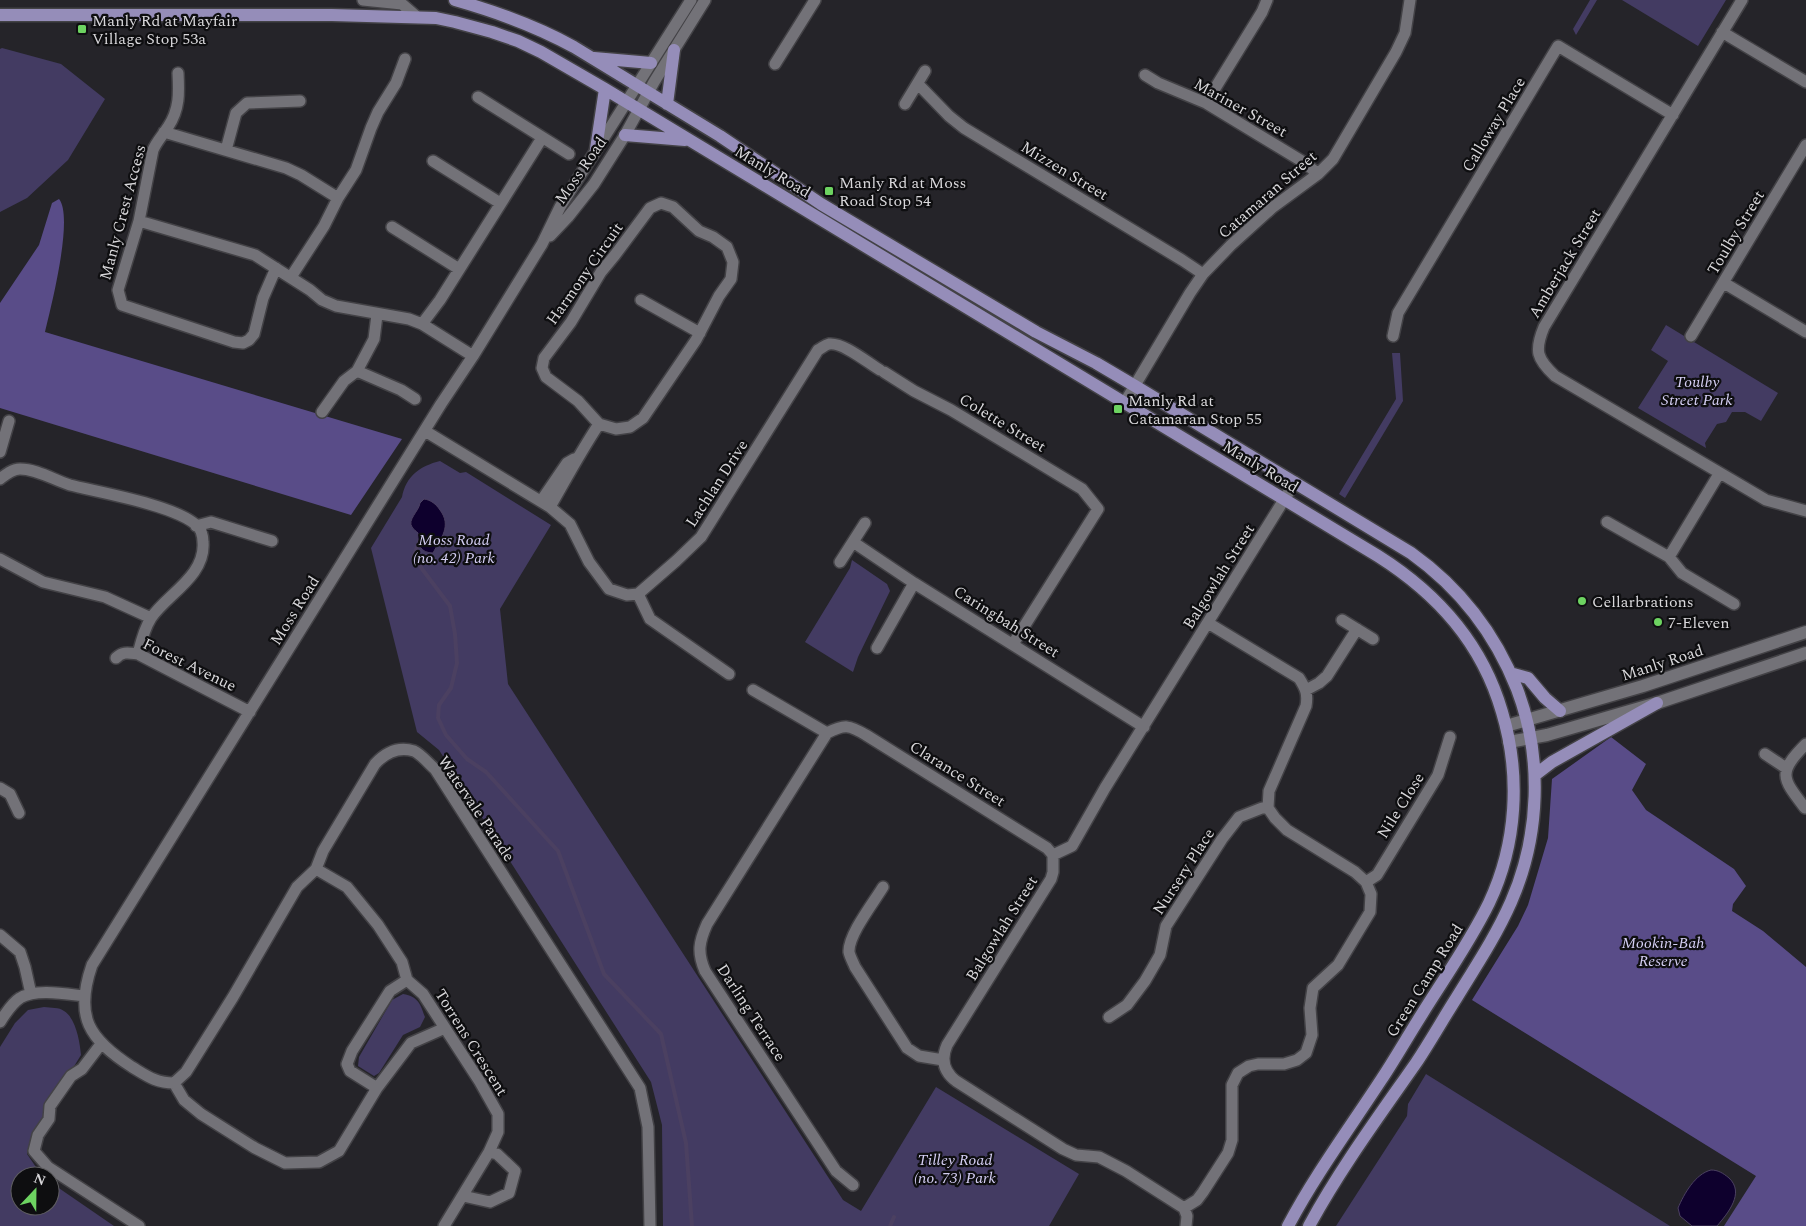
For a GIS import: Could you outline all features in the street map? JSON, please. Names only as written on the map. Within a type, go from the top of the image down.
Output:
[{"type":"main road","name":"Manly Road","points":[[455,0],[506,15],[554,36],[720,136],[821,204],[1036,332],[1096,363],[1135,386],[1411,553],[1450,585],[1477,616],[1501,654],[1510,673],[1527,721],[1535,775]]},
{"type":"main road","name":"Manly Road","points":[[0,15],[417,16],[455,22],[492,32],[541,52],[1125,402],[1410,577],[1438,602],[1468,638],[1483,664],[1499,701],[1506,726],[1560,712],[1643,686],[1806,632]]},
{"type":"main road","points":[[668,104],[674,50]]},
{"type":"main road","points":[[589,57],[651,63]]},
{"type":"main road","points":[[596,149],[605,89]]},
{"type":"main road","points":[[625,135],[688,140]]},
{"type":"main road","points":[[1510,742],[1531,738],[1657,703],[1806,653]]},
{"type":"main road","points":[[1510,673],[1528,678],[1560,712]]},
{"type":"main road","points":[[1309,1226],[1357,1148],[1417,1061],[1500,926],[1518,886],[1528,854],[1533,816],[1535,775],[1552,762],[1657,703]]},
{"type":"main road","name":"Green Camp Road","points":[[1288,1226],[1313,1183],[1382,1079],[1463,949],[1489,902],[1504,862],[1512,826],[1514,777],[1506,726]]},
{"type":"street","points":[[364,0],[402,4],[417,16]]},
{"type":"street","points":[[643,89],[651,63],[691,0]]},
{"type":"street","points":[[643,89],[674,50],[705,0]]},
{"type":"street","points":[[776,64],[815,0]]},
{"type":"street","points":[[1206,103],[1262,12],[1267,0]]},
{"type":"street","name":"Catamaran Street","points":[[1125,402],[1203,274],[1273,207],[1318,174],[1332,159],[1396,52],[1405,33],[1410,0]]},
{"type":"street","name":"Amberjack Street","points":[[1742,0],[1544,327],[1539,339],[1538,350],[1542,364],[1556,376],[1719,474],[1766,500],[1806,511]]},
{"type":"street","points":[[1722,32],[1806,82]]},
{"type":"street","name":"Calloway Place","points":[[1393,336],[1398,313],[1558,46],[1673,115]]},
{"type":"street","points":[[291,277],[324,226],[338,198],[356,170],[378,112],[396,83],[405,58]]},
{"type":"street","points":[[905,104],[925,71]]},
{"type":"street","name":"Manly Crest Access","points":[[178,73],[180,96],[176,112],[156,142],[153,150],[139,221],[118,290],[122,306],[234,342],[243,343],[254,334],[263,298],[276,268]]},
{"type":"street","name":"Mariner Street","points":[[1144,75],[1158,83],[1206,103],[1305,163],[1318,174]]},
{"type":"street","name":"Mizzen Street","points":[[918,84],[948,116],[964,128],[1203,274]]},
{"type":"street","name":"Moss Road","points":[[84,996],[92,965],[473,356],[542,244],[560,206],[626,102],[643,89]]},
{"type":"street","name":"Moss Road","points":[[542,244],[585,196],[625,135],[639,110],[643,89]]},
{"type":"street","points":[[478,97],[569,154]]},
{"type":"street","points":[[226,150],[236,113],[247,103],[300,101]]},
{"type":"street","name":"Manly Crest Access","points":[[164,132],[286,168],[338,198]]},
{"type":"street","points":[[422,324],[542,138]]},
{"type":"street","name":"Toulby Street","points":[[1691,336],[1806,145]]},
{"type":"street","points":[[433,161],[500,203]]},
{"type":"street","name":"Harmony Circuit","points":[[661,203],[673,207],[699,230],[714,237],[727,247],[733,262],[731,279],[719,296],[700,333],[643,418],[630,427],[616,429],[599,424],[578,401],[546,377],[542,368],[544,358],[571,322],[600,272],[650,208],[661,203]]},
{"type":"street","points":[[139,221],[255,255],[291,277],[322,300],[336,306],[409,319],[422,324],[473,356]]},
{"type":"street","points":[[392,227],[459,269]]},
{"type":"street","points":[[1724,283],[1806,332]]},
{"type":"street","points":[[641,300],[700,333]]},
{"type":"street","points":[[322,412],[344,381],[357,371],[374,339],[378,315]]},
{"type":"street","name":"Colette Street","points":[[826,344],[842,346],[914,391],[951,410],[1082,489],[1098,509],[1013,644]]},
{"type":"street","name":"Lachlan Drive","points":[[638,594],[701,537],[818,350],[826,344]]},
{"type":"street","points":[[357,371],[402,390],[415,399]]},
{"type":"street","points":[[0,452],[9,421]]},
{"type":"street","points":[[545,504],[567,463],[578,456],[599,424]]},
{"type":"street","points":[[425,431],[545,504],[570,524],[588,562],[608,589],[627,596],[638,594],[650,619],[729,674]]},
{"type":"street","points":[[2,473],[17,469],[29,470],[68,484],[132,498],[174,513],[196,526],[201,532],[204,544],[197,566],[187,581],[151,618],[142,635],[138,654]]},
{"type":"street","points":[[1669,557],[1719,474]]},
{"type":"street","name":"Balgowlah Street","points":[[943,1060],[943,1054],[948,1045],[1051,879],[1053,855],[1072,846],[1105,788],[1295,482]]},
{"type":"street","points":[[196,526],[211,522],[272,540]]},
{"type":"street","points":[[1607,522],[1669,557],[1682,573],[1734,604]]},
{"type":"street","points":[[840,562],[865,523]]},
{"type":"street","name":"Caringbah Street","points":[[853,542],[914,583],[1144,726]]},
{"type":"street","points":[[0,559],[43,582],[105,597],[151,618]]},
{"type":"street","points":[[877,648],[914,583]]},
{"type":"street","points":[[1342,620],[1373,639]]},
{"type":"street","points":[[1184,1208],[1197,1200],[1204,1192],[1228,1153],[1232,1140],[1232,1085],[1238,1073],[1249,1066],[1258,1064],[1284,1064],[1296,1060],[1306,1053],[1312,1035],[1310,1008],[1313,988],[1338,965],[1370,912],[1372,894],[1366,882],[1355,872],[1288,830],[1275,818],[1268,808],[1268,791],[1306,706],[1308,696],[1299,678],[1208,623]]},
{"type":"street","points":[[1306,690],[1327,676],[1356,629]]},
{"type":"street","name":"Forest Avenue","points":[[116,658],[120,654],[127,652],[138,654],[250,712]]},
{"type":"street","points":[[753,690],[827,733]]},
{"type":"street","name":"Clarance Street","points":[[827,733],[841,726],[854,728],[1048,848],[1053,855]]},
{"type":"street","name":"Darling Terrace","points":[[827,733],[707,924],[702,936],[699,958],[705,971],[836,1171],[853,1185]]},
{"type":"street","name":"Nile Close","points":[[1366,882],[1377,875],[1438,775],[1450,737]]},
{"type":"street","points":[[1805,808],[1790,789],[1786,778],[1786,768],[1791,759],[1806,744]]},
{"type":"street","name":"Watervale Parade","points":[[174,1083],[186,1072],[233,997],[297,886],[316,870],[323,852],[375,764],[383,756],[398,749],[415,751],[435,769],[640,1088],[648,1128],[650,1226]]},
{"type":"street","points":[[1765,754],[1786,768]]},
{"type":"street","points":[[0,788],[10,794],[19,813]]},
{"type":"street","name":"Nursery Place","points":[[1109,1017],[1127,1005],[1145,981],[1160,955],[1166,926],[1222,838],[1239,817],[1262,808],[1268,808]]},
{"type":"street","name":"Torrens Crescent","points":[[316,870],[346,887],[378,925],[402,962],[407,980],[424,994],[498,1114],[498,1132],[489,1152],[444,1226]]},
{"type":"street","points":[[883,887],[855,932],[850,945],[850,953],[855,967],[908,1048],[919,1056],[943,1060],[945,1069],[956,1081],[1063,1149],[1076,1154],[1099,1157],[1126,1171],[1184,1208],[1188,1216],[1186,1226]]},
{"type":"street","points":[[0,934],[20,952],[31,994]]},
{"type":"street","points":[[377,1088],[350,1071],[348,1064],[352,1051],[390,991],[407,980]]},
{"type":"street","points":[[0,1022],[12,1005],[21,997],[42,992],[84,996],[87,1018],[94,1034],[101,1044],[113,1054],[149,1078],[162,1083],[174,1083],[184,1100],[201,1114],[255,1148],[285,1163],[319,1162],[339,1151],[377,1088],[411,1043],[445,1028]]},
{"type":"street","points":[[101,1044],[82,1069],[71,1076],[50,1106],[49,1119],[38,1135],[34,1151],[48,1167],[139,1226]]},
{"type":"street","points":[[463,1196],[490,1202],[509,1193],[515,1171],[497,1154],[489,1152]]},
{"type":"green space","points":[[1590,0],[1597,0],[1576,35],[1573,29]]},
{"type":"green space","points":[[1622,0],[1726,0],[1698,46]]},
{"type":"green space","points":[[0,49],[61,64],[105,99],[68,160],[27,198],[0,212]]},
{"type":"green space","points":[[59,199],[63,209],[63,242],[45,332],[402,439],[351,515],[0,408],[0,303],[39,245],[52,203]]},
{"type":"green space","name":"Toulby Street Park","points":[[1666,325],[1778,393],[1761,421],[1745,412],[1732,412],[1726,422],[1717,424],[1705,443],[1706,448],[1638,408],[1668,361],[1651,350]]},
{"type":"green space","points":[[1392,353],[1400,353],[1403,401],[1345,498],[1339,494],[1396,399]]},
{"type":"green space","name":"Moss Road (no. 42) Park","points":[[440,461],[460,473],[466,472],[551,525],[500,609],[508,684],[843,1200],[861,1211],[936,1087],[1079,1174],[1049,1226],[663,1226],[662,1125],[651,1082],[439,750],[417,732],[371,548],[402,497],[407,483],[420,469]]},
{"type":"green space","points":[[852,560],[887,584],[890,591],[858,657],[853,672],[805,642],[850,568]]},
{"type":"green space","name":"Mookin-Bah Reserve","points":[[1611,737],[1646,764],[1632,790],[1646,810],[1734,869],[1746,886],[1733,904],[1732,911],[1763,931],[1806,967],[1806,1226],[1724,1226],[1756,1176],[1472,1000],[1518,926],[1528,905],[1548,838],[1552,779]]},
{"type":"green space","points":[[403,994],[416,999],[425,1017],[420,1027],[403,1035],[379,1073],[374,1076],[358,1066],[359,1057],[392,1000]]},
{"type":"green space","points":[[44,1007],[60,1009],[68,1014],[77,1031],[81,1055],[33,1133],[27,1154],[35,1166],[10,1166],[10,1216],[60,1216],[60,1189],[114,1226],[0,1226],[0,1047],[15,1023],[28,1010]]},
{"type":"green space","points":[[1426,1074],[1670,1226],[1336,1226],[1407,1116],[1408,1104]]},
{"type":"shaded area","points":[[424,499],[431,501],[437,506],[445,521],[444,532],[433,553],[425,552],[421,548],[418,541],[418,533],[412,528],[411,524],[412,518]]},
{"type":"shaded area","points":[[1711,1170],[1723,1173],[1734,1184],[1735,1196],[1733,1203],[1717,1226],[1692,1226],[1680,1216],[1678,1208],[1695,1180]]},
{"type":"waterway","points":[[420,540],[413,557],[450,606],[455,634],[457,663],[451,688],[439,705],[438,718],[446,735],[467,759],[486,772],[558,851],[604,974],[661,1034],[686,1143],[692,1226]]},
{"type":"waterway","points":[[890,1226],[894,1217]]},
{"type":"place","name":"Manly Rd at Mayfair Village Stop 53a","points":[[82,29]]},
{"type":"place","name":"Manly Rd at Moss Road Stop 54","points":[[829,191]]},
{"type":"place","name":"Manly Rd at Catamaran Stop 55","points":[[1118,409]]},
{"type":"place","name":"Cellarbrations","points":[[1582,601]]},
{"type":"place","name":"7-Eleven","points":[[1658,622]]},
{"type":"park label","name":"Tilley Road (no. 73) Park","points":[[955,1168]]}]
